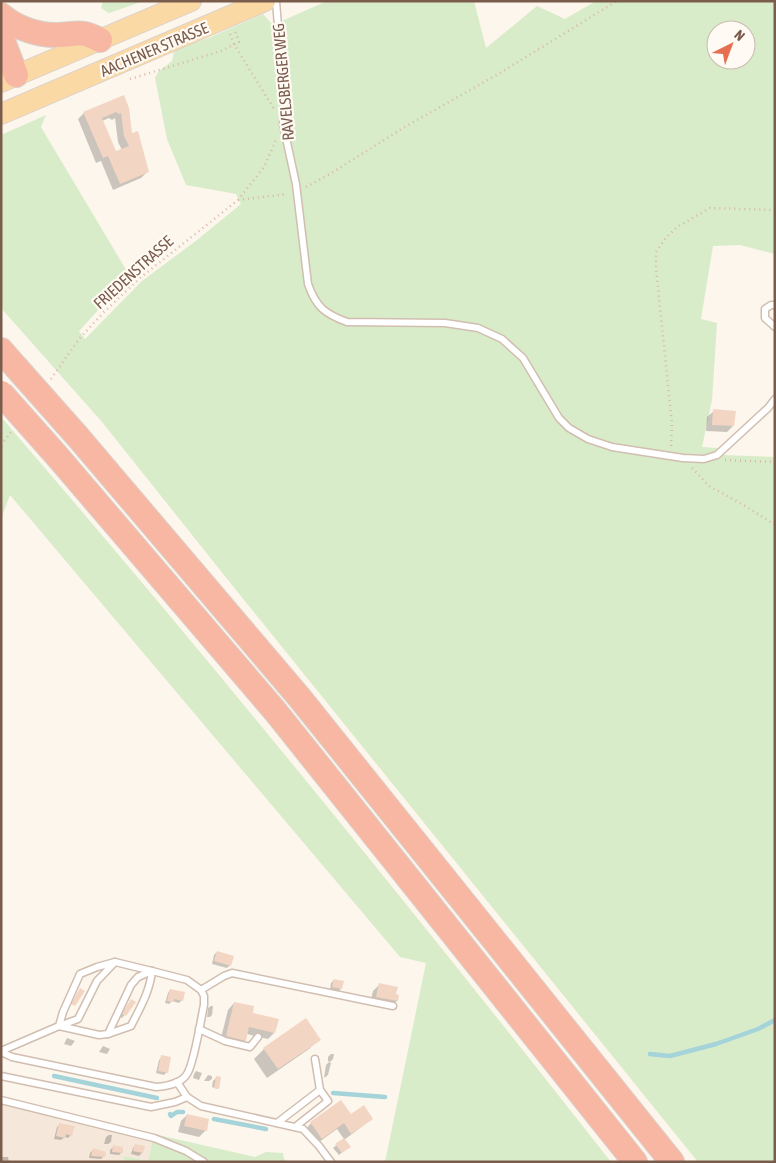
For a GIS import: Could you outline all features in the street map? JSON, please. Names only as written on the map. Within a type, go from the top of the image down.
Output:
[{"type":"highway","points":[[1,15],[13,23],[42,34],[58,35],[85,32],[100,40]]},
{"type":"highway","points":[[1,36],[6,81]]},
{"type":"highway","points":[[8,358],[78,437],[299,697],[672,1162]]},
{"type":"highway","points":[[1,393],[275,711],[635,1162]]},
{"type":"main road","name":"AACHENER STRASSE","points":[[6,81],[191,1]]},
{"type":"main road","name":"AACHENER STRASSE","points":[[1,114],[265,1]]},
{"type":"main road","points":[[6,81],[20,106]]},
{"type":"lane","name":"RAVELSBERGER WEG","points":[[276,1],[284,101],[283,124],[297,192],[308,284],[313,297],[321,308],[347,322],[384,324],[445,323],[478,328],[502,339],[523,358],[559,418],[569,428],[588,439],[612,447],[683,458],[704,459]]},
{"type":"lane","points":[[775,305],[771,305],[765,310],[765,318],[775,327]]},
{"type":"lane","points":[[704,459],[717,455],[775,399]]},
{"type":"lane","points":[[1,1052],[78,1019],[97,982],[115,962]]},
{"type":"lane","points":[[1,1052],[12,1057],[156,1087],[177,1082],[187,1074],[199,1029],[204,996],[201,990],[187,980],[115,962],[80,974],[63,1012],[59,1026]]},
{"type":"lane","points":[[108,1034],[131,985],[138,977],[152,970]]},
{"type":"lane","points":[[59,1026],[99,1035],[131,1026],[148,993],[152,970]]},
{"type":"lane","points":[[201,990],[232,973],[393,1006]]},
{"type":"lane","points":[[199,1029],[225,1041],[250,1047],[258,1037]]},
{"type":"lane","points":[[295,1127],[328,1101],[320,1090],[315,1059]]},
{"type":"lane","points":[[1,1076],[151,1107],[175,1102],[187,1097]]},
{"type":"lane","points":[[177,1082],[187,1097],[200,1106],[303,1128],[331,1162]]},
{"type":"lane","points":[[277,1123],[320,1090]]},
{"type":"lane","points":[[1,1100],[154,1138],[186,1151],[204,1162]]},
{"type":"path","points":[[238,200],[297,192],[500,73],[617,1]]},
{"type":"path","points":[[129,79],[221,51],[240,42],[234,29]]},
{"type":"path","points":[[228,30],[234,44],[283,124]]},
{"type":"path","name":"FRIEDENSTRASSE","points":[[46,385],[79,339],[104,312],[140,278],[238,200],[264,167],[283,124]]},
{"type":"path","points":[[671,455],[672,424],[656,252],[677,226],[710,208],[775,210]]},
{"type":"path","points":[[1,445],[12,430]]},
{"type":"path","points":[[683,458],[709,486],[775,525]]},
{"type":"path","points":[[704,459],[775,462]]},
{"type":"shaded area","points":[[1,1099],[154,1134],[148,1161],[124,1156],[124,1162],[1,1162]]},
{"type":"green space","points":[[103,1],[144,1],[109,13],[101,8]]},
{"type":"green space","points":[[327,1],[474,1],[486,48],[537,6],[565,19],[596,1],[775,1],[775,254],[740,245],[713,246],[701,319],[717,323],[712,400],[702,447],[717,448],[724,455],[775,457],[775,1162],[698,1162],[102,422],[1,308],[1,135],[46,115],[41,127],[131,278],[79,331],[85,339],[142,281],[241,204],[236,194],[186,185],[167,139],[155,78],[158,72],[172,61],[174,50],[211,37],[263,14],[273,25]]},
{"type":"green space","points":[[1,417],[234,693],[462,973],[611,1162],[385,1162],[426,963],[400,957],[10,495],[1,519]]},
{"type":"green space","points":[[154,1134],[255,1157],[266,1152],[283,1153],[284,1159],[288,1162],[124,1162],[124,1156],[148,1161]]},
{"type":"building","points":[[124,95],[129,108],[132,133],[138,131],[149,172],[120,184],[108,156],[103,158],[83,112]],"holes":[[[116,112],[121,113],[124,136],[129,146],[116,151],[102,118]]]},
{"type":"building","points":[[713,409],[736,411],[734,426],[712,425]]},
{"type":"building","points":[[217,951],[234,956],[231,966],[214,961]]},
{"type":"building","points":[[334,979],[344,981],[342,989],[332,987]]},
{"type":"building","points":[[379,983],[398,987],[396,994],[399,995],[398,1001],[376,997]]},
{"type":"building","points":[[80,988],[85,991],[75,1006],[71,1004]]},
{"type":"building","points":[[170,989],[185,992],[183,1001],[174,999],[173,1002],[167,1001]]},
{"type":"building","points":[[131,999],[136,1002],[126,1016],[122,1014]]},
{"type":"building","points":[[234,1002],[254,1006],[253,1013],[279,1019],[275,1033],[249,1027],[246,1041],[226,1036]]},
{"type":"building","points":[[306,1018],[321,1040],[278,1069],[263,1048]]},
{"type":"building","points":[[161,1055],[171,1057],[168,1073],[158,1071]]},
{"type":"building","points":[[216,1076],[221,1077],[219,1089],[214,1088]]},
{"type":"building","points":[[341,1100],[351,1114],[364,1105],[373,1119],[351,1134],[344,1123],[322,1139],[310,1122]]},
{"type":"building","points":[[187,1114],[209,1119],[207,1131],[184,1126]]},
{"type":"building","points":[[59,1123],[75,1126],[72,1136],[66,1134],[65,1138],[56,1136]]},
{"type":"building","points":[[344,1138],[351,1147],[342,1153],[335,1144]]},
{"type":"building","points":[[135,1144],[145,1146],[143,1153],[133,1151]]},
{"type":"building","points":[[113,1145],[123,1147],[123,1153],[112,1152]]},
{"type":"building","points":[[93,1148],[106,1152],[105,1157],[91,1156]]},
{"type":"waterway","points":[[650,1054],[670,1056],[716,1044],[758,1029],[775,1020]]},
{"type":"waterway","points":[[54,1076],[157,1098]]},
{"type":"waterway","points":[[333,1093],[385,1097]]},
{"type":"waterway","points":[[170,1114],[171,1116],[177,1112],[183,1112]]},
{"type":"waterway","points":[[214,1119],[266,1129]]}]
